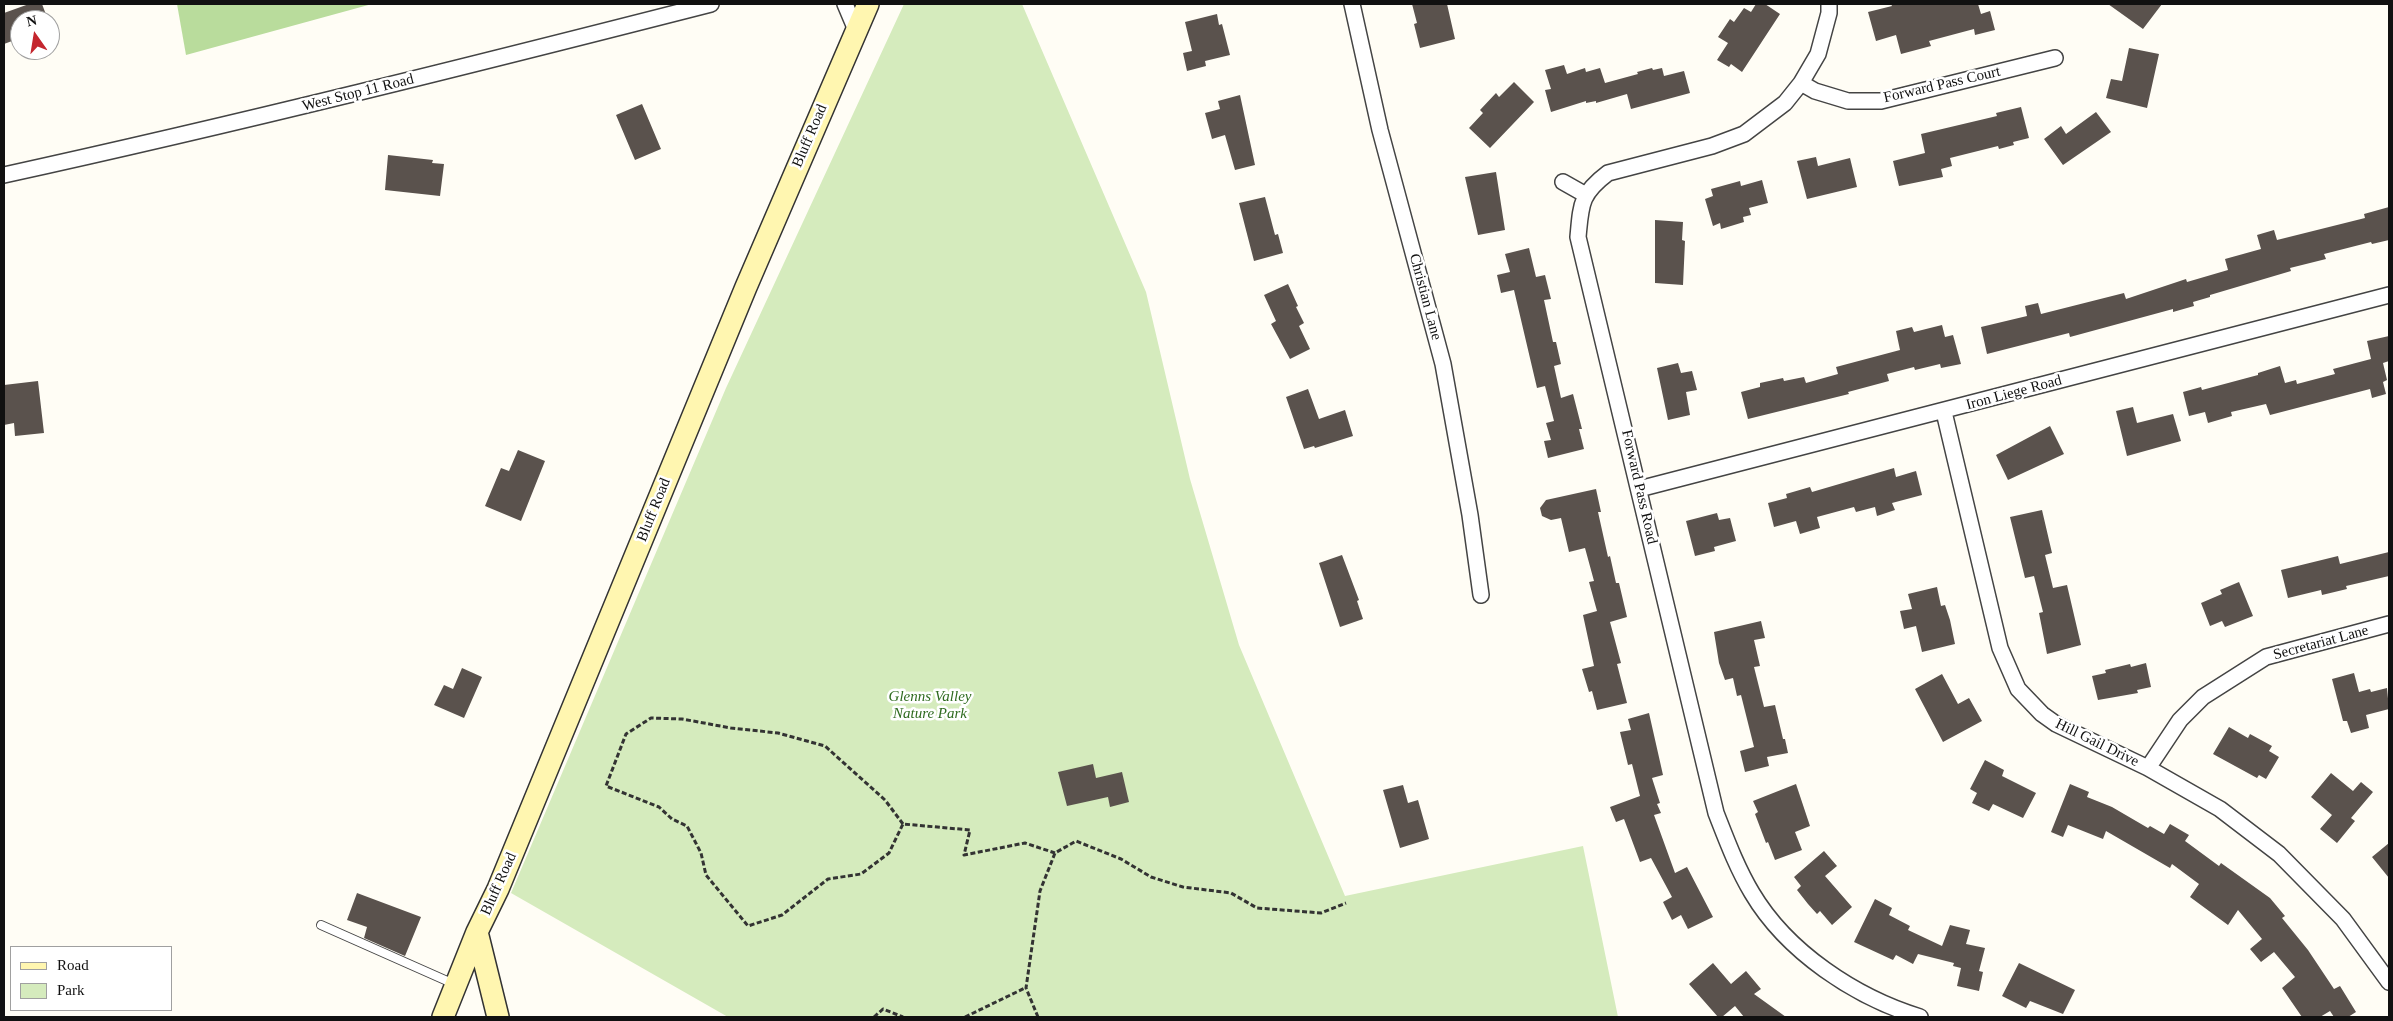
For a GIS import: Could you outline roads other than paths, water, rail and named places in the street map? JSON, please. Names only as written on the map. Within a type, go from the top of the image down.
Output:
[{"type":"main road","name":"Bluff Road","points":[[443,1017],[498,889],[742,296],[868,4]]},
{"type":"main road","points":[[478,932],[498,1017]]},
{"type":"street","name":"West Stop 11 Road","points":[[4,175],[166,139],[487,62],[711,4]]},
{"type":"street","points":[[846,4],[856,30]]},
{"type":"street","name":"Christian Lane","points":[[1352,4],[1380,130],[1442,364],[1470,515],[1481,594]]},
{"type":"street","name":"Forward Pass Road","points":[[1828,4],[1829,13],[1818,54],[1801,83],[1785,103],[1744,134],[1712,146],[1608,173],[1594,183],[1580,204],[1578,237],[1716,813],[1733,858],[1753,895],[1788,939],[1838,981],[1896,1010],[1920,1017]]},
{"type":"street","name":"Forward Pass Court","points":[[1801,83],[1815,91],[1848,101],[1881,101],[2055,58]]},
{"type":"street","points":[[1563,182],[1586,195]]},
{"type":"street","name":"Iron Liege Road","points":[[1639,489],[2389,296]]},
{"type":"street","name":"Hill Gail Drive","points":[[1944,412],[2000,648],[2018,689],[2042,714],[2056,724],[2148,768],[2220,809],[2279,854],[2343,919],[2389,982]]},
{"type":"street","name":"Secretariat Lane","points":[[2148,768],[2180,720],[2203,697],[2266,657],[2389,624]]},
{"type":"lane","points":[[321,925],[456,985]]},
{"type":"park label","name":"Glenns Valley Nature Park","points":[[930,706]]}]
